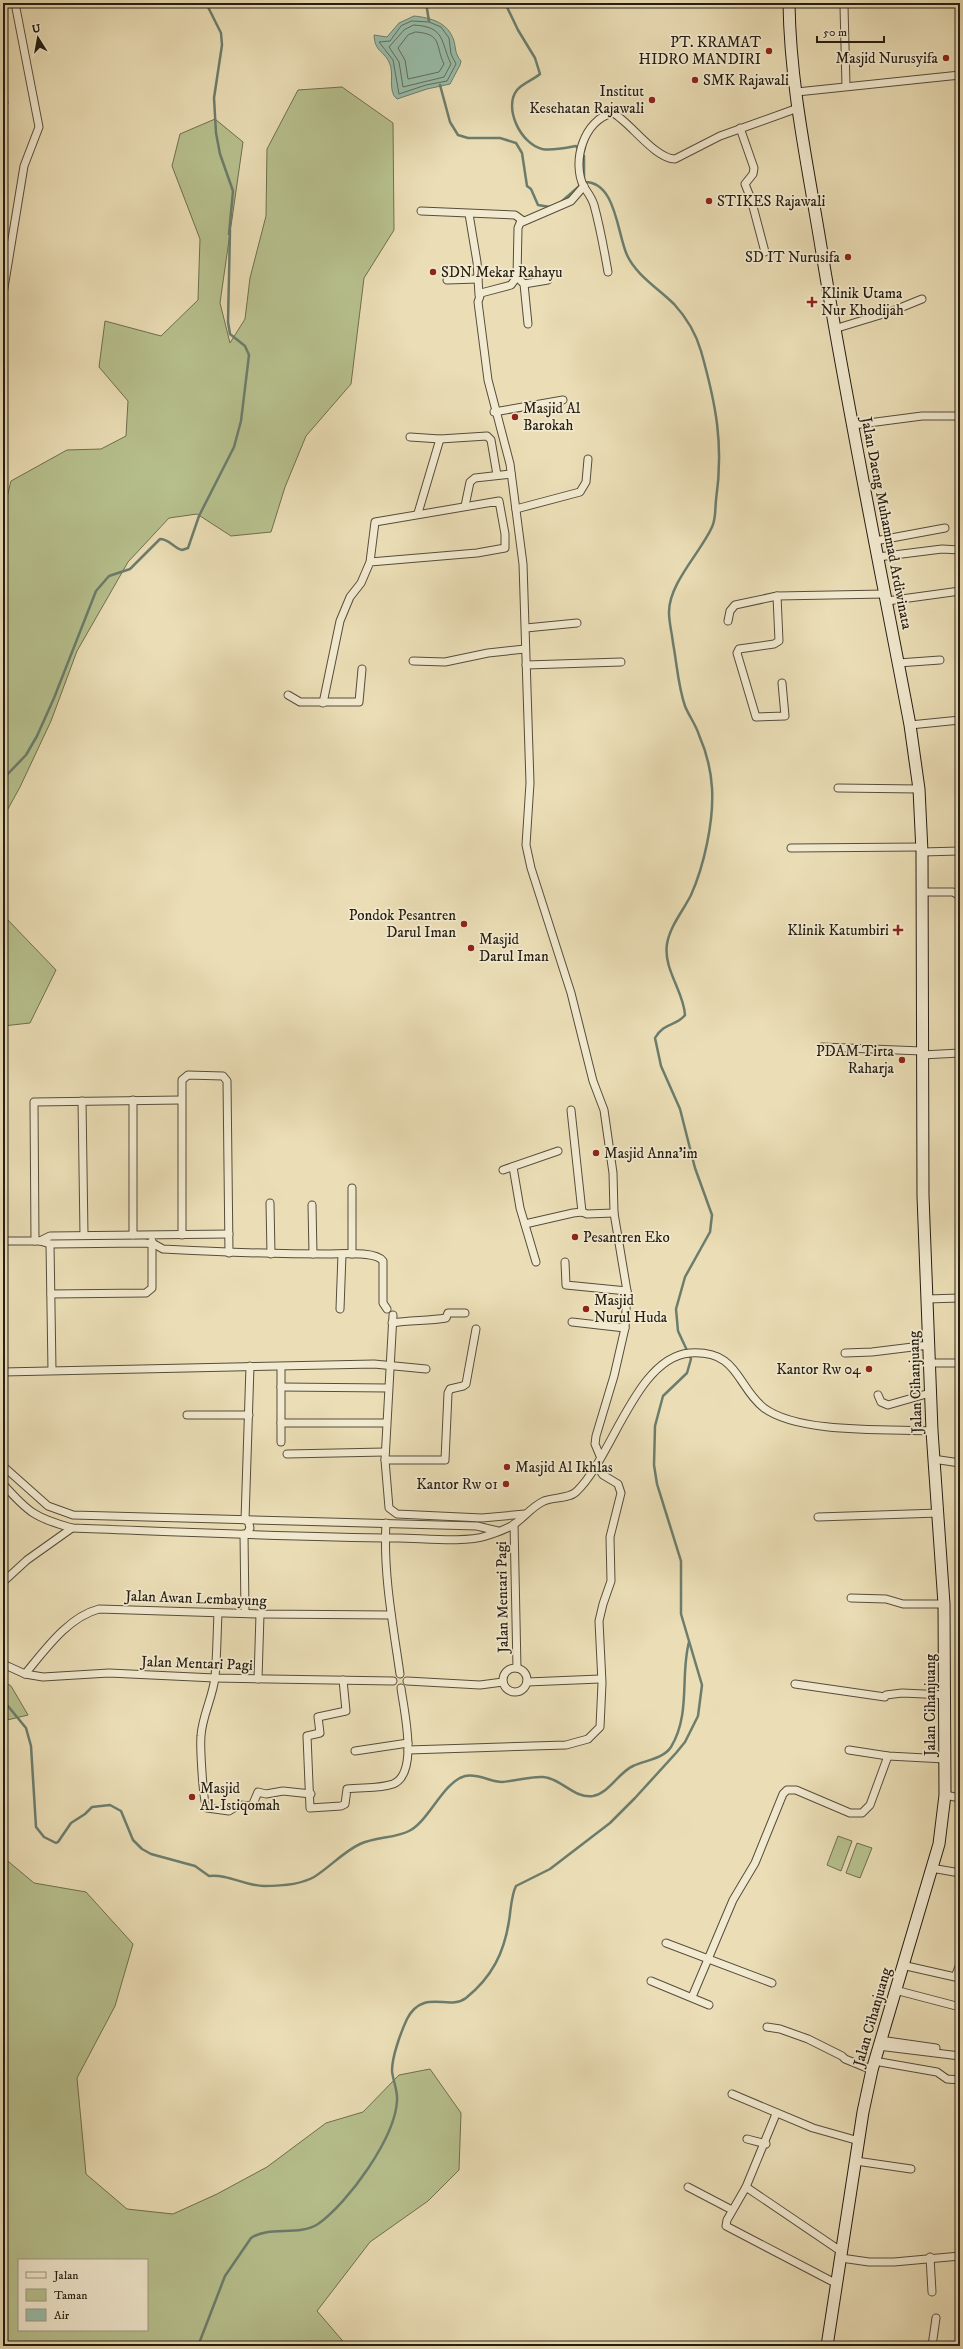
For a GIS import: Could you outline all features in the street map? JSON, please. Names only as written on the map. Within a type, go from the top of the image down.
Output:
[{"type":"main road","name":"Jalan Daeng Muhammad Ardiwinata","points":[[789,3],[789,27],[798,108],[834,329],[910,725],[919,789],[922,849],[922,1053]]},
{"type":"main road","name":"Jalan Cihanjuang","points":[[827,2346],[859,2140],[873,2065],[939,1844],[945,1795],[946,1695],[944,1604],[939,1513],[933,1459],[928,1345],[923,1196],[922,1053]]},
{"type":"street","points":[[3,294],[24,166],[38,127],[15,3]]},
{"type":"street","points":[[846,3],[844,6],[846,86]]},
{"type":"street","points":[[797,92],[960,75]]},
{"type":"street","points":[[608,272],[594,205],[590,193],[584,186],[580,167],[582,143],[591,127],[604,115],[612,113],[623,118],[648,144],[669,159],[675,159],[720,136],[798,108]]},
{"type":"street","points":[[740,128],[754,168],[753,174],[745,184],[751,199],[765,252]]},
{"type":"street","points":[[479,295],[511,285],[517,278],[518,228],[522,220],[571,201],[584,186]]},
{"type":"street","points":[[421,211],[515,215],[522,220]]},
{"type":"street","points":[[469,214],[478,279],[478,302],[488,380],[494,412],[511,474],[523,564],[530,783],[526,845],[531,868],[571,993],[593,1081],[604,1110],[613,1173],[614,1213],[628,1290],[626,1328],[614,1376],[596,1436],[595,1444],[600,1456]]},
{"type":"street","points":[[517,278],[524,284],[528,324]]},
{"type":"street","points":[[447,280],[478,279]]},
{"type":"street","points":[[524,284],[548,280]]},
{"type":"street","points":[[834,329],[890,312],[922,299]]},
{"type":"street","points":[[494,412],[563,400]]},
{"type":"street","points":[[853,425],[922,416],[960,416]]},
{"type":"street","points":[[410,437],[440,440],[487,436],[491,440],[497,476]]},
{"type":"street","points":[[418,513],[440,440]]},
{"type":"street","points":[[516,509],[580,492],[586,482],[588,459]]},
{"type":"street","points":[[464,506],[470,482],[475,478],[511,474]]},
{"type":"street","points":[[323,703],[340,621],[350,597],[361,583],[370,562],[375,522],[418,513],[499,501],[505,534],[505,548],[477,553],[370,562]]},
{"type":"street","points":[[875,541],[945,528]]},
{"type":"street","points":[[878,557],[942,549],[960,550]]},
{"type":"street","points":[[728,621],[730,611],[735,605],[777,596],[886,597],[960,591]]},
{"type":"street","points":[[777,596],[779,641],[774,644],[739,649],[737,653],[756,717],[785,716],[782,683]]},
{"type":"street","points":[[526,628],[577,623]]},
{"type":"street","points":[[413,661],[445,662],[488,653],[525,649]]},
{"type":"street","points":[[898,663],[940,660]]},
{"type":"street","points":[[526,665],[622,662]]},
{"type":"street","points":[[288,695],[300,702],[359,702],[362,669]]},
{"type":"street","points":[[910,725],[960,720]]},
{"type":"street","points":[[838,788],[919,789]]},
{"type":"street","points":[[791,848],[922,849],[960,851]]},
{"type":"street","points":[[922,892],[953,892],[960,896]]},
{"type":"street","points":[[822,1047],[960,1054]]},
{"type":"street","points":[[182,1234],[181,1082],[184,1076],[218,1075],[226,1079],[229,1253]]},
{"type":"street","points":[[132,1100],[133,1235]]},
{"type":"street","points":[[38,1241],[34,1102],[181,1100]]},
{"type":"street","points":[[82,1101],[84,1236]]},
{"type":"street","points":[[571,1110],[582,1212]]},
{"type":"street","points":[[503,1170],[558,1151]]},
{"type":"street","points":[[513,1167],[520,1208],[536,1262]]},
{"type":"street","points":[[352,1188],[352,1254]]},
{"type":"street","points":[[270,1202],[271,1254]]},
{"type":"street","points":[[312,1205],[313,1254]]},
{"type":"street","points":[[525,1224],[582,1212],[587,1214],[614,1213]]},
{"type":"street","points":[[51,1294],[146,1293],[152,1288],[152,1234]]},
{"type":"street","points":[[38,1241],[50,1236],[229,1234]]},
{"type":"street","points":[[3,1241],[38,1241],[50,1244],[152,1244],[163,1249],[229,1253],[352,1254],[378,1256],[383,1261],[383,1303],[390,1312],[392,1323],[385,1452],[387,1502],[392,1511],[397,1514],[482,1518],[525,1514]]},
{"type":"street","points":[[50,1244],[52,1370]]},
{"type":"street","points":[[340,1309],[342,1254]]},
{"type":"street","points":[[566,1262],[566,1285],[628,1290]]},
{"type":"street","points":[[927,1299],[960,1298]]},
{"type":"street","points":[[392,1323],[412,1320],[439,1320],[446,1318],[448,1313],[465,1313]]},
{"type":"street","points":[[572,1322],[626,1328]]},
{"type":"street","points":[[385,1460],[445,1460],[448,1393],[450,1389],[466,1384],[476,1329]]},
{"type":"street","points":[[845,1353],[872,1352],[928,1345]]},
{"type":"street","points":[[3,1484],[27,1510],[35,1516],[72,1528],[385,1538],[475,1539],[514,1524],[525,1514],[546,1500],[575,1493],[596,1465],[642,1388],[661,1364],[689,1353],[708,1355],[731,1364],[764,1407],[782,1417],[816,1424],[855,1429],[932,1431]]},
{"type":"street","points":[[929,1363],[959,1360]]},
{"type":"street","points":[[3,1372],[374,1364],[389,1367],[426,1369]]},
{"type":"street","points":[[243,1534],[250,1528],[245,1520],[250,1366]]},
{"type":"street","points":[[281,1370],[281,1442]]},
{"type":"street","points":[[281,1387],[388,1388]]},
{"type":"street","points":[[878,1395],[881,1402],[888,1405],[930,1393]]},
{"type":"street","points":[[187,1415],[249,1415]]},
{"type":"street","points":[[281,1423],[386,1423]]},
{"type":"street","points":[[287,1454],[385,1452]]},
{"type":"street","points":[[933,1459],[960,1463]]},
{"type":"street","points":[[355,1751],[408,1747],[566,1744],[588,1739],[600,1727],[600,1621],[602,1604],[611,1581],[610,1537],[621,1493],[618,1484],[603,1475],[596,1465]]},
{"type":"street","points":[[3,1466],[36,1497],[48,1506],[73,1514],[477,1526],[498,1531]]},
{"type":"street","points":[[818,1517],[939,1513]]},
{"type":"street","points":[[245,1520],[238,1525],[243,1534],[245,1614]]},
{"type":"street","points":[[386,1523],[385,1538],[391,1615],[400,1674]]},
{"type":"street","name":"Jalan Mentari Pagi","points":[[514,1524],[517,1668]]},
{"type":"street","points":[[3,1582],[27,1560],[72,1528]]},
{"type":"street","points":[[851,1598],[886,1600],[903,1604],[944,1604]]},
{"type":"street","name":"Jalan Awan Lembayung","points":[[25,1674],[51,1644],[91,1611],[108,1608],[245,1614],[391,1615]]},
{"type":"street","points":[[218,1613],[215,1678],[201,1736],[204,1774],[203,1794],[205,1806],[207,1808],[229,1811],[238,1805],[252,1806],[258,1792],[266,1794],[283,1791],[311,1794]]},
{"type":"street","points":[[258,1679],[260,1614]]},
{"type":"street","name":"Jalan Mentari Pagi","points":[[3,1664],[25,1674],[43,1677],[109,1673],[215,1678],[393,1681]]},
{"type":"street","points":[[517,1668],[524,1672],[527,1682],[524,1689],[517,1692],[506,1689],[503,1682],[506,1672],[517,1668]]},
{"type":"street","points":[[400,1674],[393,1681],[395,1686],[402,1688]]},
{"type":"street","points":[[400,1674],[406,1677],[407,1681]]},
{"type":"street","points":[[527,1682],[600,1679]]},
{"type":"street","points":[[343,1680],[346,1711],[318,1717],[320,1733],[307,1736],[308,1780],[310,1781],[311,1794],[310,1808],[341,1806],[345,1804],[347,1790],[386,1786],[400,1780],[404,1775],[407,1769],[408,1747],[402,1688]]},
{"type":"street","points":[[407,1681],[480,1685],[503,1682]]},
{"type":"street","points":[[402,1688],[407,1684],[407,1681]]},
{"type":"street","points":[[794,1684],[884,1697],[902,1693],[946,1695]]},
{"type":"street","points":[[849,1750],[888,1756],[945,1759]]},
{"type":"street","points":[[692,1997],[732,1900],[755,1863],[787,1790],[796,1790],[850,1813],[862,1813],[870,1806],[888,1756]]},
{"type":"street","points":[[945,1795],[960,1798]]},
{"type":"street","points":[[931,1868],[960,1873]]},
{"type":"street","points":[[666,1943],[772,1983]]},
{"type":"street","points":[[902,1965],[955,1976],[960,1964]]},
{"type":"street","points":[[651,1981],[709,2005]]},
{"type":"street","points":[[895,1990],[960,2008]]},
{"type":"street","points":[[767,2027],[780,2029],[808,2039],[842,2056],[845,2059],[873,2065],[937,2072],[947,2079],[960,2080]]},
{"type":"street","points":[[879,2043],[936,2048]]},
{"type":"street","points":[[879,2043],[960,2056]]},
{"type":"street","points":[[732,2094],[812,2128],[859,2140]]},
{"type":"street","points":[[776,2114],[766,2144],[746,2187],[726,2222],[728,2229],[837,2284]]},
{"type":"street","points":[[747,2139],[766,2144]]},
{"type":"street","points":[[856,2161],[910,2169]]},
{"type":"street","points":[[688,2187],[732,2210]]},
{"type":"street","points":[[746,2187],[842,2255],[869,2262],[894,2262],[930,2257],[960,2256]]},
{"type":"street","points":[[930,2257],[932,2292]]},
{"type":"street","points":[[932,2346],[936,2318]]},
{"type":"green space","points":[[3,73],[8,103],[3,116]]},
{"type":"green space","points":[[342,87],[393,123],[394,230],[364,278],[351,384],[306,436],[285,487],[271,532],[231,536],[197,514],[169,518],[128,562],[77,651],[51,721],[20,787],[3,818],[3,514],[11,481],[67,450],[101,449],[126,436],[128,401],[99,367],[105,321],[161,336],[198,300],[200,239],[172,166],[180,134],[215,119],[243,142],[220,303],[230,343],[245,319],[250,278],[266,216],[267,149],[298,90]]},
{"type":"green space","points":[[6,918],[56,970],[30,1023],[3,1026],[3,921]]},
{"type":"green space","points":[[3,1681],[11,1686],[28,1715],[3,1721]]},
{"type":"green space","points":[[838,1836],[852,1841],[841,1871],[827,1865]]},
{"type":"green space","points":[[857,1843],[872,1848],[860,1878],[846,1873]]},
{"type":"green space","points":[[3,1857],[34,1883],[86,1892],[133,1944],[115,2006],[77,2078],[86,2174],[127,2209],[173,2214],[217,2194],[267,2167],[326,2123],[363,2112],[399,2075],[430,2069],[461,2113],[459,2170],[428,2201],[370,2242],[317,2311],[347,2346],[3,2346]]},
{"type":"water","points":[[414,16],[433,20],[448,29],[461,61],[450,84],[427,89],[397,99],[392,92],[391,66],[387,58],[376,45],[374,35],[387,37],[399,23]]},
{"type":"waterway","points":[[3,779],[26,755],[37,736],[54,698],[96,591],[109,576],[130,569],[160,539],[166,540],[182,550],[188,548],[199,516],[234,447],[241,421],[249,355],[245,346],[230,334],[228,322],[230,230],[229,234],[233,191],[220,154],[216,133],[214,98],[222,45],[221,33],[206,3]]},
{"type":"waterway","points":[[426,3],[429,21]]},
{"type":"waterway","points":[[505,3],[518,30],[535,58],[540,74],[519,88],[513,97],[512,106],[516,124],[521,133],[534,146],[546,150],[576,146],[579,150]]},
{"type":"waterway","points":[[440,85],[450,122],[458,135],[468,138],[500,138],[516,143],[522,153],[527,186],[531,189],[538,205],[550,207]]},
{"type":"waterway","points":[[582,154],[584,156],[584,180]]},
{"type":"waterway","points":[[198,2346],[225,2276],[251,2238],[267,2232],[302,2230],[318,2224],[330,2214],[356,2186],[379,2151],[388,2133],[397,2101],[392,2071],[397,2044],[407,2019],[413,2010],[421,2004],[428,2002],[459,2001],[466,1998],[483,1982],[495,1964],[504,1944],[512,1898],[516,1886],[550,1869],[610,1823],[676,1753],[685,1742],[698,1716],[702,1685],[681,1614],[681,1561],[657,1484],[654,1465],[655,1426],[663,1396],[687,1373],[691,1359],[678,1331],[676,1309],[685,1277],[710,1232],[712,1215],[695,1168],[680,1109],[661,1066],[655,1038],[662,1029],[678,1021],[685,1015],[684,1006],[668,962],[667,944],[671,931],[696,883],[704,857],[710,829],[712,788],[709,768],[702,741],[687,710],[681,691],[669,612],[670,601],[674,590],[686,568],[707,537],[714,521],[718,480],[719,443],[711,389],[699,345],[686,320],[674,304],[642,275],[631,262],[627,255],[614,210],[609,199],[603,190],[595,184],[584,182],[561,202]]},
{"type":"waterway","points":[[3,1700],[26,1728],[31,1746],[36,1827],[44,1837],[56,1843],[71,1823],[85,1814],[92,1807],[110,1805],[121,1811],[133,1840],[142,1849],[151,1854],[195,1866],[209,1876],[230,1878],[250,1884],[264,1886],[283,1885],[302,1882],[314,1877],[348,1851],[360,1844],[409,1831],[423,1819],[450,1786],[465,1776],[470,1775],[502,1782],[533,1777],[543,1777],[550,1778],[574,1792],[586,1796],[599,1794],[609,1787],[628,1769],[659,1757],[671,1747],[681,1721],[686,1655],[689,1642]]},
{"type":"place","name":"PT. KRAMAT HIDRO MANDIRI","points":[[769,51]]},
{"type":"place","name":"Masjid Nurusyifa","points":[[946,58]]},
{"type":"place","name":"SMK Rajawali","points":[[695,80]]},
{"type":"place","name":"Institut Kesehatan Rajawali","points":[[652,100]]},
{"type":"place","name":"STIKES Rajawali","points":[[709,201]]},
{"type":"place","name":"SD IT Nurusifa","points":[[848,257]]},
{"type":"place","name":"SDN Mekar Rahayu","points":[[433,272]]},
{"type":"place","name":"Klinik Utama Nur Khodijah","points":[[812,302]]},
{"type":"place","name":"Masjid Al Barokah","points":[[515,417]]},
{"type":"place","name":"Pondok Pesantren Darul Iman","points":[[464,924]]},
{"type":"place","name":"Klinik Katumbiri","points":[[898,930]]},
{"type":"place","name":"Masjid Darul Iman","points":[[471,948]]},
{"type":"place","name":"PDAM Tirta Raharja","points":[[902,1060]]},
{"type":"place","name":"Masjid Anna'im","points":[[596,1153]]},
{"type":"place","name":"Pesantren Eko","points":[[575,1237]]},
{"type":"place","name":"Masjid Nurul Huda","points":[[586,1309]]},
{"type":"place","name":"Kantor Rw 04","points":[[869,1369]]},
{"type":"place","name":"Masjid Al Ikhlas","points":[[507,1467]]},
{"type":"place","name":"Kantor Rw 01","points":[[506,1484]]},
{"type":"place","name":"Masjid Al-Istiqomah","points":[[192,1797]]}]
